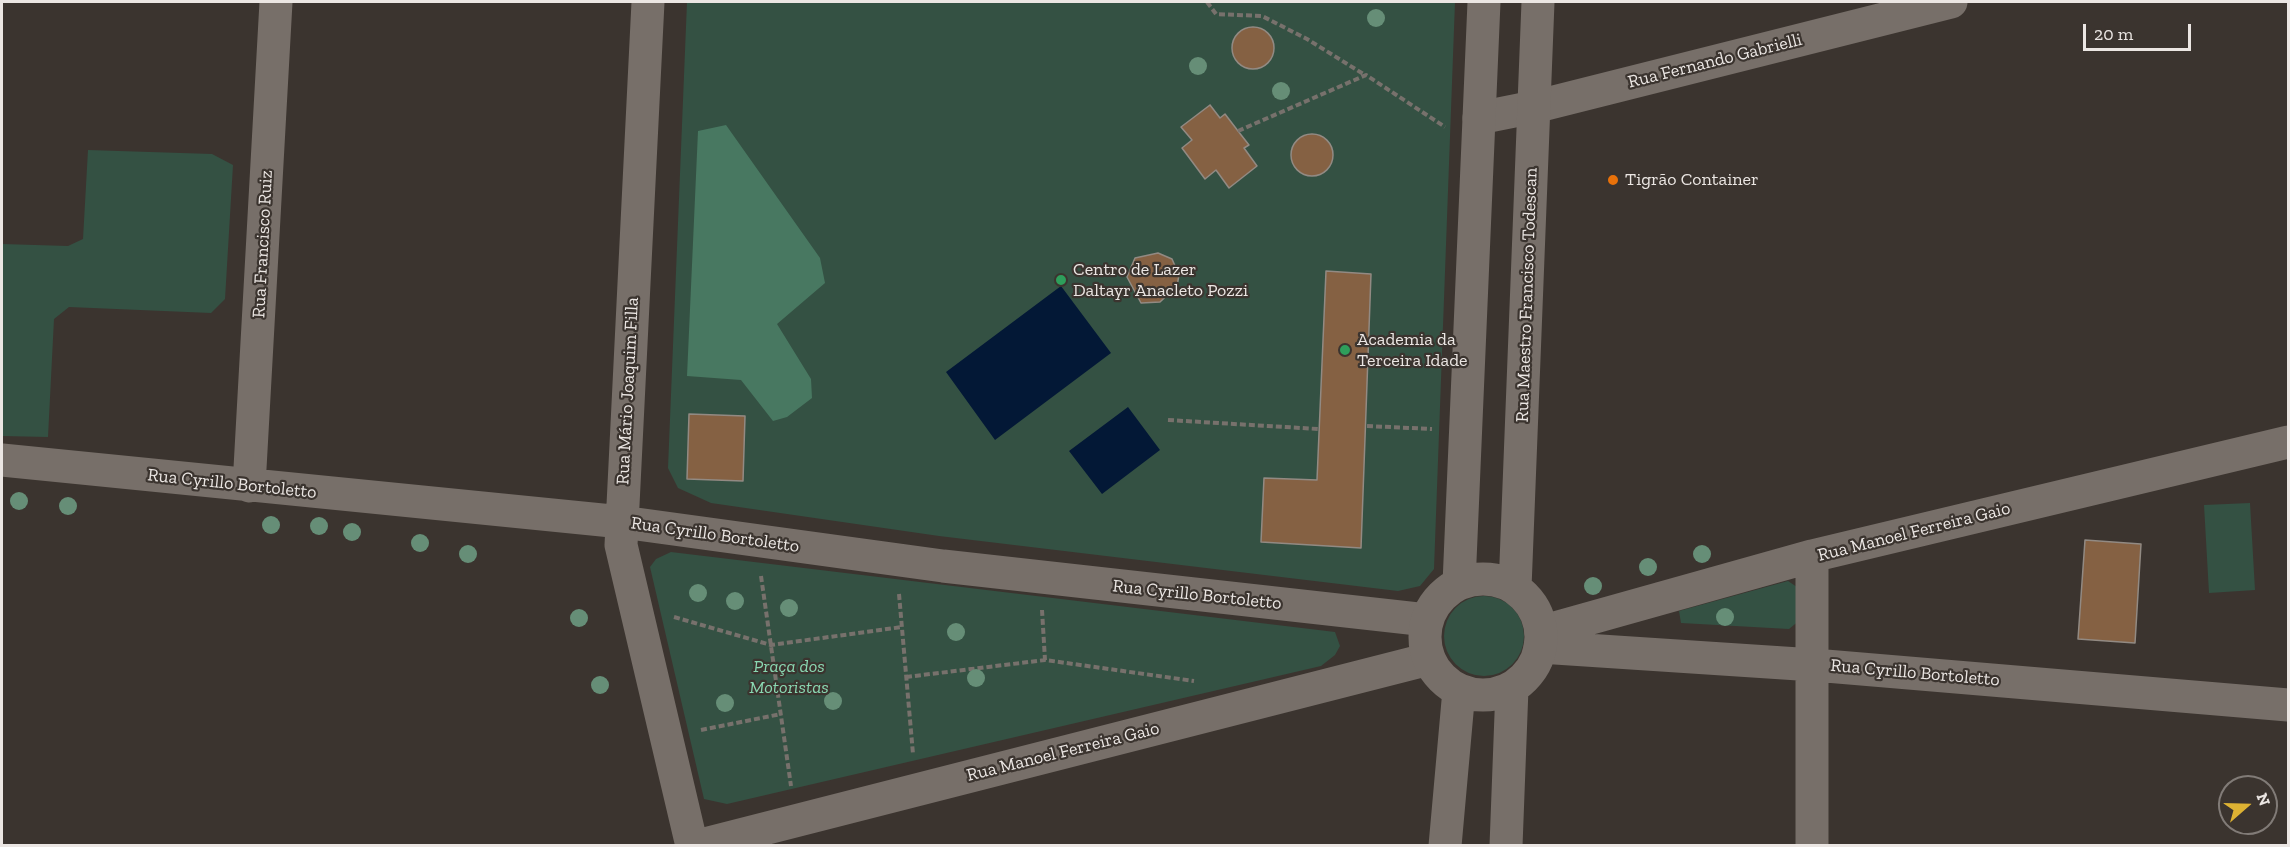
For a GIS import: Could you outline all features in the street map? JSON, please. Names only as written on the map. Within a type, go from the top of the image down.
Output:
[{"type":"street","name":"Rua Francisco Ruiz","points":[[249,486],[276,2]]},
{"type":"street","name":"Rua Mário Joaquim Filla","points":[[648,2],[621,545],[694,846]]},
{"type":"street","points":[[1459,584],[1465,125],[1484,2]]},
{"type":"street","name":"Rua Maestro Francisco Todescan","points":[[1515,588],[1538,2]]},
{"type":"street","name":"Rua Fernando Gabrielli","points":[[1465,125],[1951,2]]},
{"type":"street","name":"Rua Manoel Ferreira Gaio","points":[[1541,639],[1812,556],[2289,442]]},
{"type":"street","name":"Rua Cyrillo Bortoletto","points":[[2,460],[622,522],[943,566],[1427,620]]},
{"type":"street","points":[[1812,556],[1814,664],[1812,846]]},
{"type":"street","points":[[1473,579],[1502,582],[1515,588],[1537,615],[1541,639],[1535,664],[1526,678],[1512,688],[1494,695],[1476,695],[1459,690],[1441,677],[1429,659],[1425,640],[1427,620],[1434,606],[1445,593],[1473,579]]},
{"type":"street","name":"Rua Cyrillo Bortoletto","points":[[1541,639],[2289,705]]},
{"type":"street","name":"Rua Manoel Ferreira Gaio","points":[[694,846],[1429,659]]},
{"type":"street","points":[[1506,846],[1512,688]]},
{"type":"street","points":[[1445,846],[1459,690]]},
{"type":"path","points":[[1207,2],[1216,14],[1262,16],[1307,39],[1366,75],[1465,125]]},
{"type":"path","points":[[1238,131],[1366,75]]},
{"type":"path","points":[[1168,420],[1318,429]]},
{"type":"path","points":[[1367,426],[1441,429]]},
{"type":"path","points":[[761,574],[791,789]]},
{"type":"path","points":[[899,588],[914,761]]},
{"type":"path","points":[[1042,607],[1045,660]]},
{"type":"path","points":[[672,616],[771,645],[902,627]]},
{"type":"path","points":[[906,677],[1045,660],[1196,682]]},
{"type":"path","points":[[700,730],[781,714]]},
{"type":"green space","name":"Centro de Lazer Daltayr Anacleto Pozzi","points":[[687,2],[1455,2],[1434,569],[1420,586],[1398,591],[939,536],[711,503],[678,488],[668,468]]},
{"type":"green space","points":[[726,125],[820,258],[825,283],[777,324],[811,379],[812,398],[787,417],[773,421],[741,380],[687,376],[698,131]]},
{"type":"green space","points":[[88,150],[212,154],[233,165],[225,299],[211,313],[69,307],[54,319],[48,437],[2,436],[2,244],[68,246],[83,239]]},
{"type":"green space","points":[[2250,503],[2255,590],[2209,593],[2204,505]]},
{"type":"green space","name":"Praça dos Motoristas","points":[[671,552],[1335,632],[1340,646],[1335,655],[1321,666],[727,804],[704,799],[650,567],[656,559]]},
{"type":"green space","points":[[1788,581],[1800,589],[1800,620],[1789,629],[1681,623],[1679,611]]},
{"type":"green space","points":[[1484,596],[1499,599],[1512,608],[1521,621],[1524,636],[1521,651],[1512,664],[1499,673],[1484,676],[1469,673],[1456,664],[1447,651],[1444,636],[1447,621],[1456,608],[1469,599]]},
{"type":"water","points":[[1061,286],[1111,353],[995,440],[946,372]]},
{"type":"water","points":[[1128,407],[1160,450],[1102,494],[1069,451]]},
{"type":"building","points":[[1253,27],[1268,33],[1274,48],[1268,63],[1253,69],[1238,63],[1232,48],[1238,33]]},
{"type":"building","points":[[1210,105],[1220,118],[1225,114],[1249,145],[1244,148],[1257,166],[1229,188],[1216,170],[1205,179],[1182,148],[1192,140],[1181,127]]},
{"type":"building","points":[[1312,134],[1327,140],[1333,155],[1327,170],[1312,176],[1297,170],[1291,155],[1297,140]]},
{"type":"building","points":[[1158,253],[1172,259],[1179,275],[1177,286],[1160,302],[1141,303],[1127,277],[1135,258]]},
{"type":"building","name":"Academia da Terceira Idade","points":[[1326,271],[1371,274],[1361,548],[1261,542],[1264,478],[1317,480]]},
{"type":"building","points":[[689,414],[745,416],[743,481],[687,479]]},
{"type":"building","points":[[2085,540],[2141,544],[2135,643],[2078,639]]},
{"type":"place","name":"Tigrão Container","points":[[1613,180]]},
{"type":"place","name":"Centro de Lazer Daltayr Anacleto Pozzi","points":[[1061,280]]},
{"type":"place","name":"Academia da Terceira Idade","points":[[1345,350]]}]
